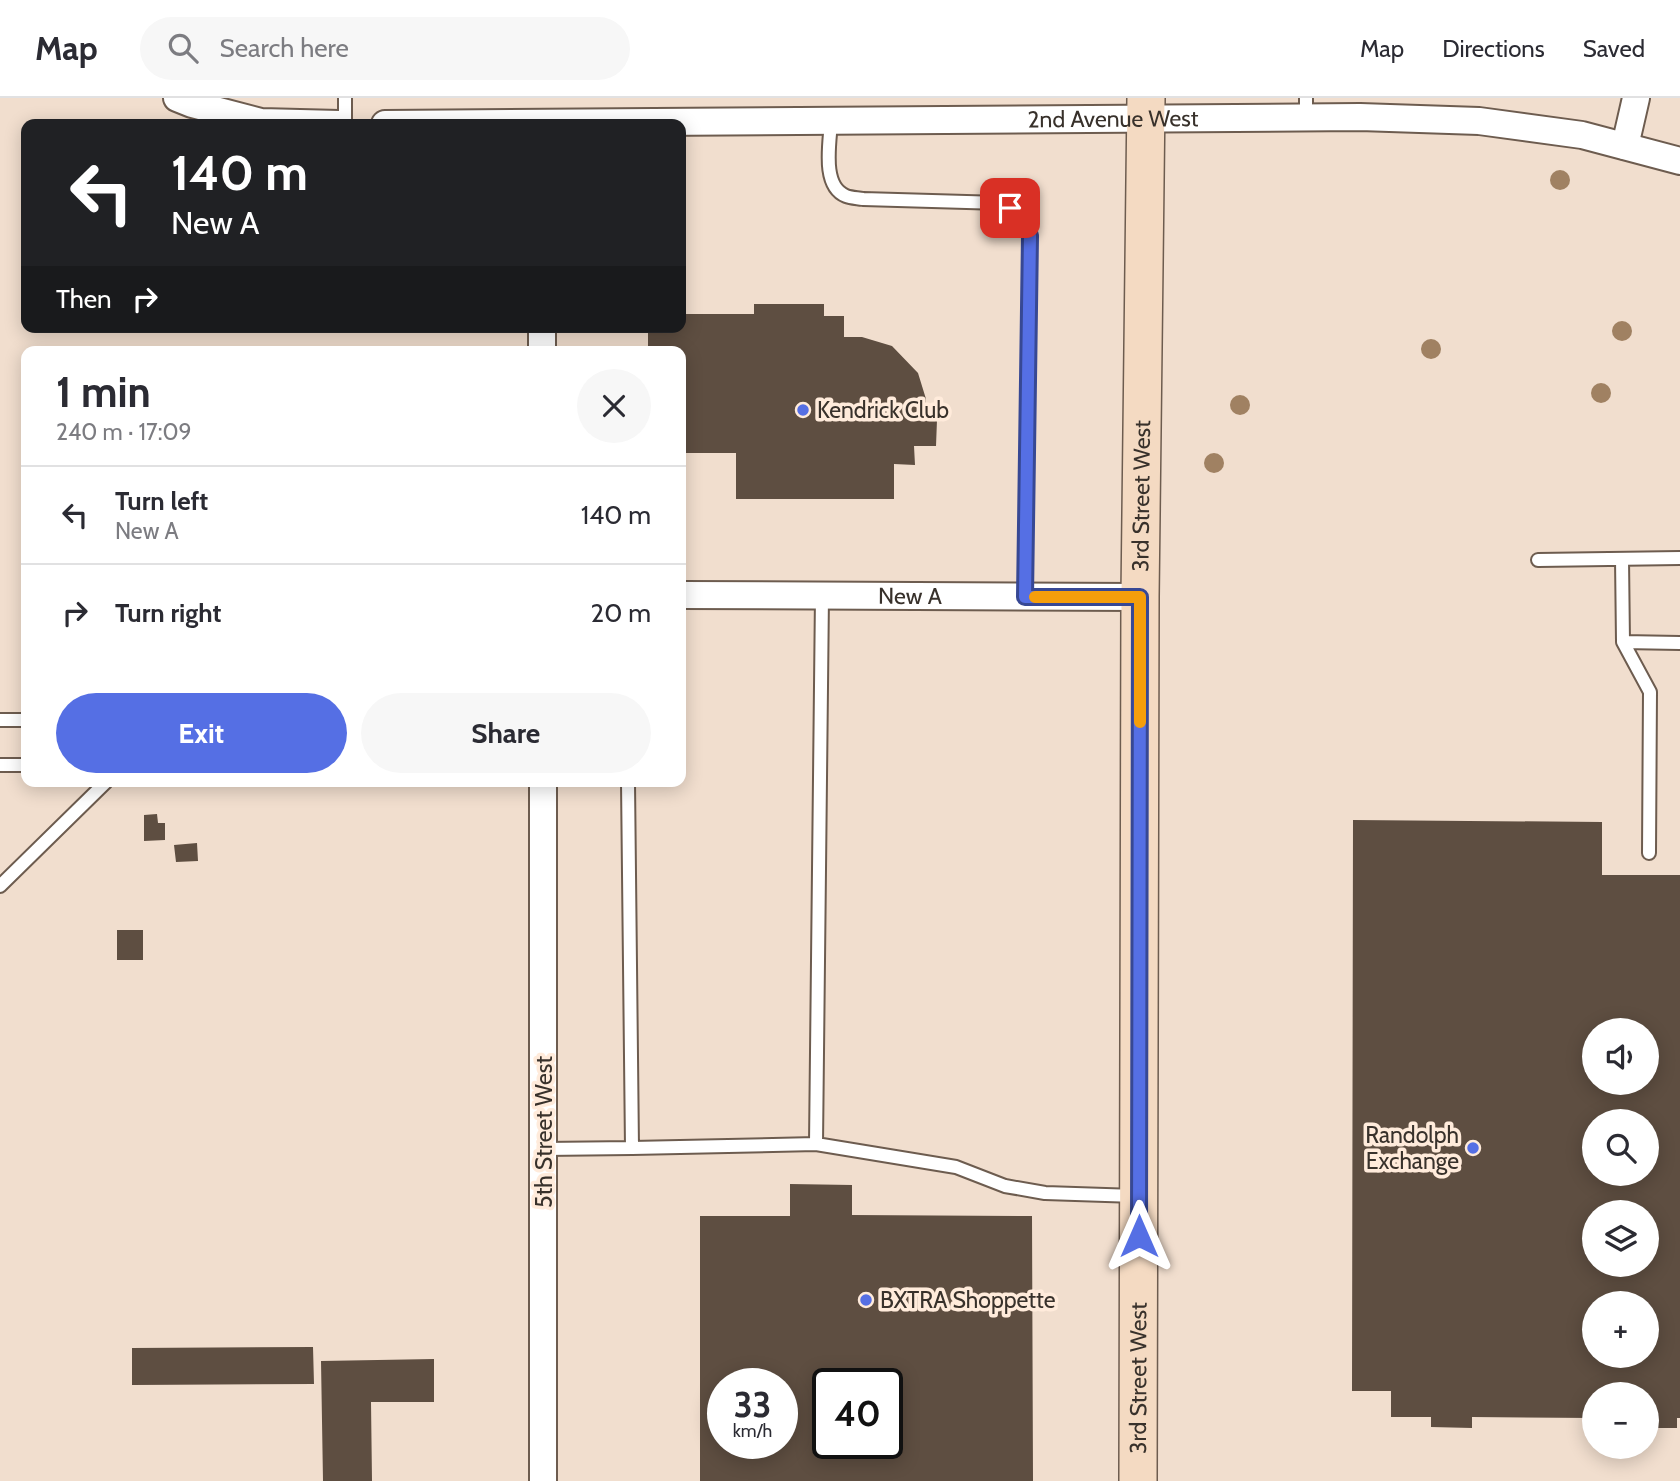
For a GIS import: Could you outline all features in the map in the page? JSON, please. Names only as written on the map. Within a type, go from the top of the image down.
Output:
[{"type":"street","points":[[177,98],[250,119]]},
{"type":"street","points":[[1625,146],[1636,98]]},
{"type":"street","name":"2nd Avenue West","points":[[686,123],[831,121],[1157,108],[1306,108],[1360,117],[1479,121],[1582,135],[1680,161]]},
{"type":"street","name":"3rd Street West","points":[[1138,1481],[1140,597],[1157,108]]},
{"type":"street","name":"New A","points":[[686,595],[1140,597]]},
{"type":"street","name":"5th Street West","points":[[543,787],[543,1481]]},
{"type":"lane","points":[[345,98],[345,119]]},
{"type":"lane","points":[[831,121],[830,172],[834,186],[844,195],[863,199],[1001,203],[1020,216],[1027,226],[1030,236],[1025,597]]},
{"type":"lane","points":[[1538,560],[1680,558]]},
{"type":"lane","points":[[1622,559],[1623,642],[1650,692],[1648,853]]},
{"type":"lane","points":[[816,1144],[822,596]]},
{"type":"lane","points":[[1623,642],[1680,643]]},
{"type":"lane","points":[[0,720],[21,720]]},
{"type":"lane","points":[[0,765],[21,765]]},
{"type":"lane","points":[[0,886],[101,787]]},
{"type":"lane","points":[[628,787],[632,1148]]},
{"type":"lane","points":[[544,1149],[816,1144],[956,1167],[1005,1186],[1045,1193],[1139,1196]]},
{"type":"building","name":"Kendrick Club","points":[[754,304],[824,304],[824,316],[844,316],[844,337],[862,337],[892,346],[918,373],[926,399],[926,420],[937,420],[936,446],[914,446],[915,465],[894,464],[894,499],[736,499],[736,453],[686,453],[686,346],[648,346],[648,333],[686,333],[686,314],[754,314]]},
{"type":"building","points":[[157,814],[158,823],[165,823],[165,840],[144,841],[144,815]]},
{"type":"building","name":"Randolph Exchange","points":[[1353,820],[1602,822],[1602,875],[1680,875],[1680,1418],[1677,1418],[1677,1428],[1659,1428],[1659,1382],[1582,1382],[1582,1418],[1472,1417],[1472,1428],[1431,1427],[1431,1417],[1391,1417],[1391,1391],[1352,1391]]},
{"type":"building","points":[[197,843],[198,861],[176,862],[174,845]]},
{"type":"building","points":[[117,930],[143,930],[143,960],[117,960]]},
{"type":"building","name":"BXTRA Shoppette","points":[[790,1184],[852,1185],[852,1215],[1032,1216],[1033,1481],[700,1481],[700,1216],[790,1216]]},
{"type":"building","points":[[313,1347],[314,1384],[132,1385],[132,1348]]},
{"type":"building","points":[[434,1359],[434,1402],[371,1402],[372,1481],[323,1481],[321,1361]]},
{"type":"slow traffic","points":[[1035,597],[1140,597],[1140,722]]},
{"type":"place","name":"Kendrick Club","points":[[803,410]]},
{"type":"place","name":"Randolph Exchange","points":[[1473,1148]]},
{"type":"place","name":"BXTRA Shoppette","points":[[866,1300]]},
{"type":"route","points":[[1010,208],[1020,216],[1030,236],[1025,597],[1140,597],[1139,1236]]}]
